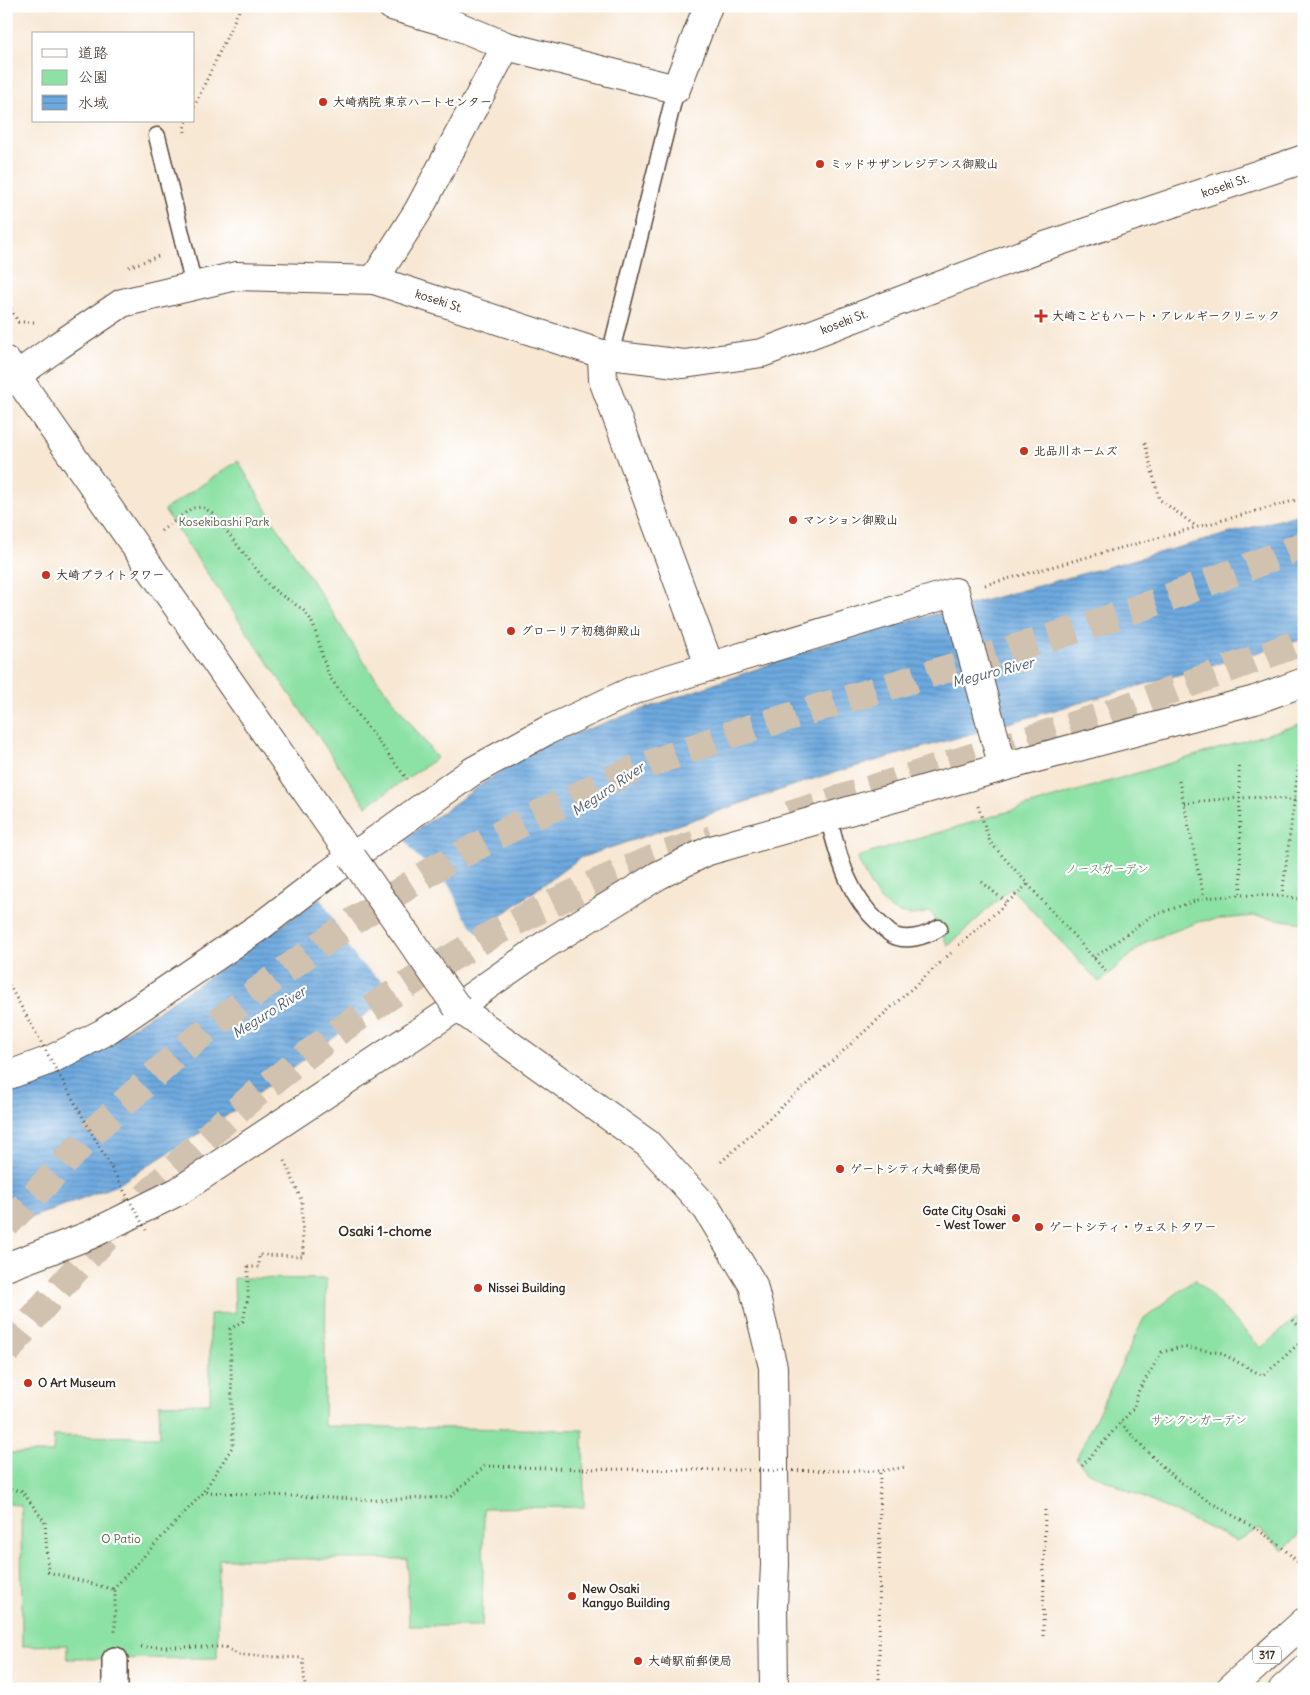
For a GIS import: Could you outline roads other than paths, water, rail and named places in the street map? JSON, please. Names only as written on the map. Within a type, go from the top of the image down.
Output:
[{"type":"street","points":[[392,6],[454,24],[506,46],[676,89],[708,6]]},
{"type":"street","points":[[374,280],[418,211],[506,46]]},
{"type":"street","name":"koseki St.","points":[[10,373],[58,346],[122,303],[236,276],[374,280],[606,355],[684,364],[762,353],[1042,247],[1304,159]]},
{"type":"street","points":[[606,355],[603,380],[710,667]]},
{"type":"street","points":[[10,373],[457,1007],[648,1144],[707,1210],[753,1285],[773,1366],[776,1565],[773,1606],[774,1689]]},
{"type":"street","points":[[6,1076],[50,1060],[103,1033],[262,925],[473,771],[546,731],[636,689],[957,600],[1003,766]]},
{"type":"street","points":[[6,1267],[90,1235],[179,1191],[457,1007],[545,945],[659,875],[708,851],[1003,766],[1255,700],[1304,682]]},
{"type":"street","name":"317","points":[[1230,1689],[1304,1622]]},
{"type":"street","points":[[115,1653],[115,1689]]},
{"type":"street","points":[[1283,1689],[1304,1670]]},
{"type":"lane","points":[[606,355],[676,89]]},
{"type":"lane","points":[[157,136],[194,286]]},
{"type":"lane","points":[[828,817],[847,879],[859,902],[875,919],[892,935],[910,938],[928,934],[939,928]]},
{"type":"water","name":"Meguro River","points":[[1304,513],[1304,639],[819,777],[580,858],[222,1119],[117,1185],[6,1227],[6,1092],[72,1066],[197,985],[532,749],[826,644]]},
{"type":"tunnel","points":[[6,1225],[99,1126],[182,1050],[273,979],[358,918],[436,868],[531,818],[630,771],[729,735],[1088,626],[1181,593],[1304,545]]},
{"type":"tunnel","points":[[789,815],[1102,716],[1304,641]]},
{"type":"tunnel","points":[[6,1353],[66,1281],[180,1162],[245,1103],[327,1040],[415,980],[508,926],[604,879],[660,856],[712,839]]},
{"type":"place","name":"大崎病院 東京ハートセンター","points":[[323,102]]},
{"type":"place","name":"ミッドサザンレジデンス御殿山","points":[[820,164]]},
{"type":"place","name":"大崎こどもハート・アレルギークリニック","points":[[1041,316]]},
{"type":"place","name":"北品川ホームズ","points":[[1024,451]]},
{"type":"place","name":"マンション御殿山","points":[[793,520]]},
{"type":"place","name":"大崎ブライトタワー","points":[[46,575]]},
{"type":"place","name":"グローリア初穂御殿山","points":[[511,631]]},
{"type":"place","name":"ゲートシティ大崎郵便局","points":[[840,1169]]},
{"type":"place","name":"Gate City Osaki - West Tower","points":[[1016,1218]]},
{"type":"place","name":"ゲートシティ・ウェストタワー","points":[[1039,1227]]},
{"type":"place","name":"Nissei Building","points":[[478,1288]]},
{"type":"place","name":"O Art Museum","points":[[28,1383]]},
{"type":"place","name":"New Osaki Kangyo Building","points":[[572,1596]]},
{"type":"place","name":"大崎駅前郵便局","points":[[638,1661]]},
{"type":"district","name":"Osaki 1-chome","points":[[385,1231]]},
{"type":"park label","name":"Kosekibashi Park","points":[[224,522]]},
{"type":"park label","name":"ノースガーデン","points":[[1107,869]]},
{"type":"park label","name":"サンクンガーデン","points":[[1199,1420]]},
{"type":"park label","name":"O Patio","points":[[121,1539]]}]
